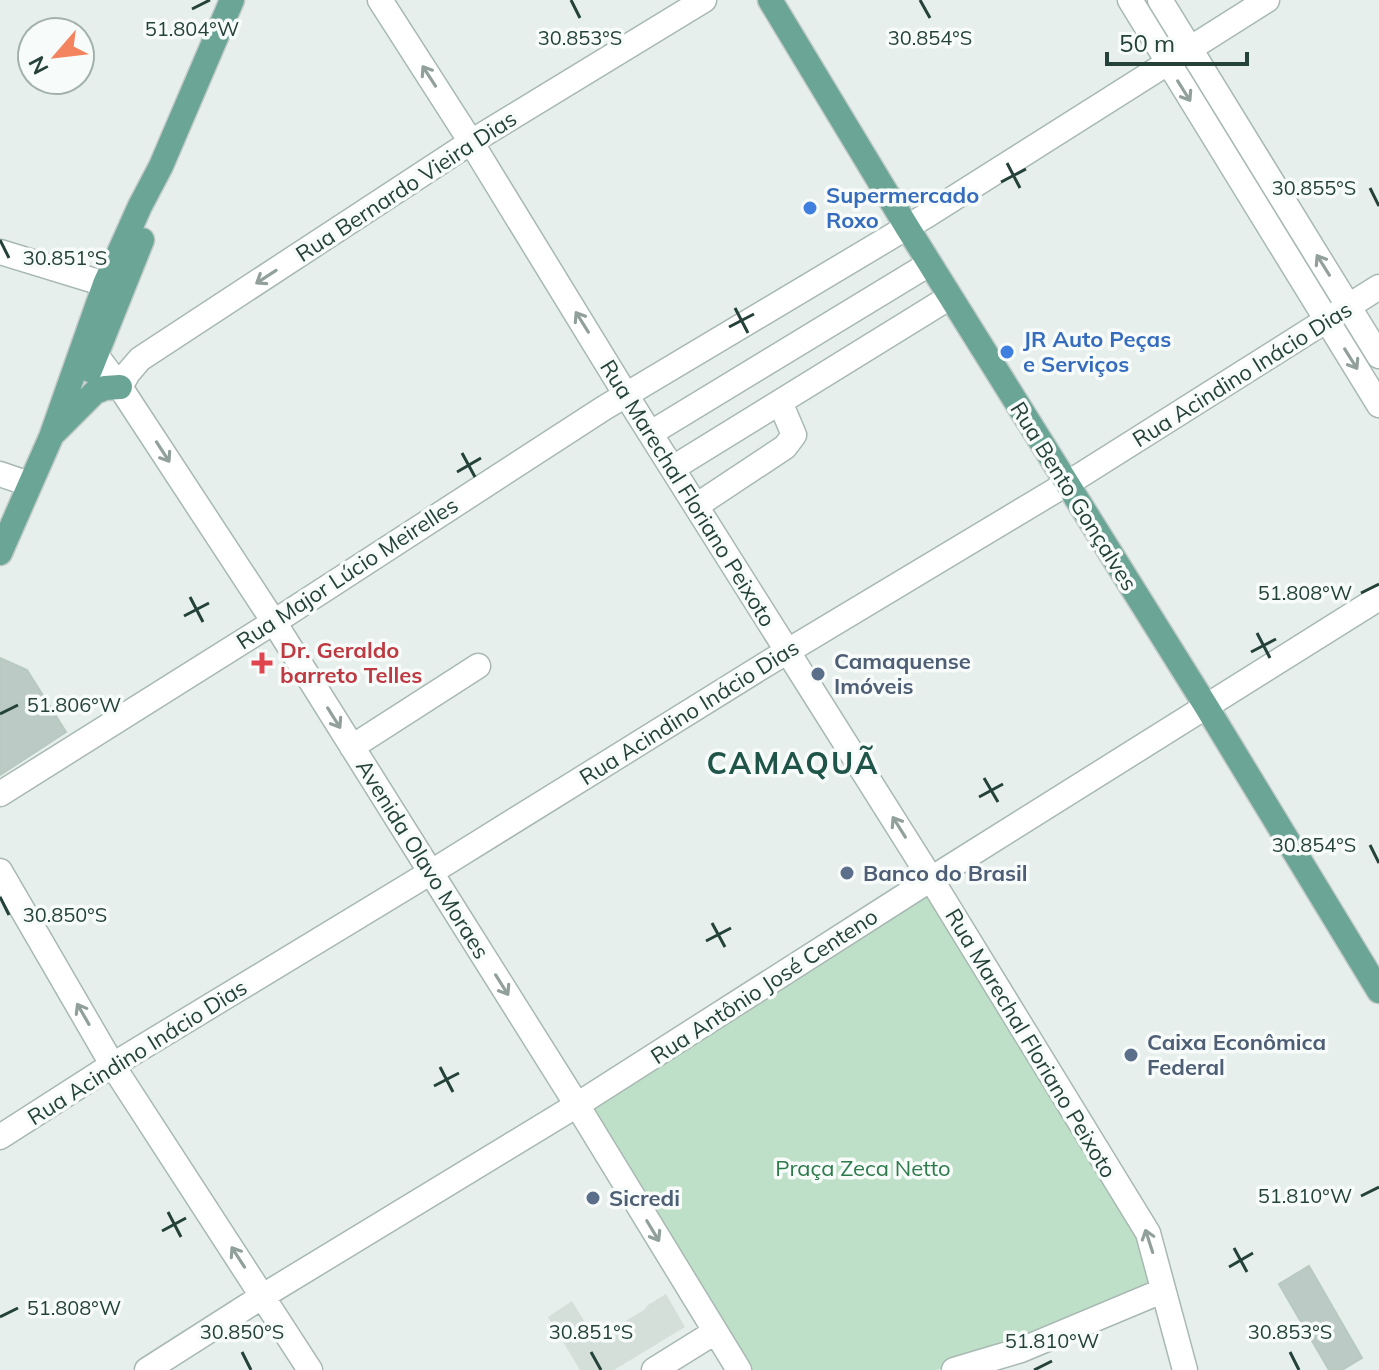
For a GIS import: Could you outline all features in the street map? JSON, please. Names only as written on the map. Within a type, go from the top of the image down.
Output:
[{"type":"main road","points":[[0,553],[51,437],[105,284],[161,166],[232,0]]},
{"type":"main road","name":"Rua Bento Gonçalves","points":[[775,1],[929,264],[1206,706],[1379,991]]},
{"type":"main road","points":[[74,413],[147,227],[161,166]]},
{"type":"main road","points":[[96,355],[95,328],[105,284]]},
{"type":"main road","points":[[51,437],[95,392],[120,387]]},
{"type":"street","name":"Rua Marechal Floriano Peixoto","points":[[380,0],[931,879],[1148,1233],[1185,1370]]},
{"type":"street","name":"Rua Bernardo Vieira Dias","points":[[120,387],[140,359],[471,142],[704,0]]},
{"type":"street","points":[[1130,0],[1379,405]]},
{"type":"street","points":[[1160,0],[1379,356]]},
{"type":"street","name":"Rua Major Lúcio Meirelles","points":[[0,794],[626,395],[907,227],[1267,0]]},
{"type":"street","points":[[0,252],[105,284]]},
{"type":"street","points":[[651,433],[929,264]]},
{"type":"street","name":"Rua Acindino Inácio Dias","points":[[0,1137],[1066,483],[1379,287]]},
{"type":"street","points":[[673,468],[950,297]]},
{"type":"street","name":"Avenida Olavo Moraes","points":[[96,355],[274,622],[739,1370]]},
{"type":"street","points":[[696,506],[785,447],[794,435],[780,402]]},
{"type":"street","points":[[711,444],[734,481]]},
{"type":"street","points":[[0,474],[29,484]]},
{"type":"street","name":"Rua Antônio José Centeno","points":[[147,1370],[577,1105],[1379,598]]},
{"type":"street","points":[[352,747],[478,666]]},
{"type":"street","points":[[0,871],[113,1066],[310,1370]]},
{"type":"street","points":[[954,1370],[1021,1350],[1162,1291]]},
{"type":"street","points":[[654,1370],[715,1332]]},
{"type":"shaded area","points":[[666,1294],[685,1327],[614,1370],[580,1370],[548,1317],[572,1301],[595,1339]]},
{"type":"green space","name":"Praça Zeca Netto","points":[[928,888],[1142,1239],[1155,1286],[1016,1344],[936,1370],[752,1370],[581,1108]]},
{"type":"building","points":[[0,658],[27,670],[66,732],[0,775]]},
{"type":"building","points":[[1309,1266],[1362,1358],[1342,1370],[1329,1370],[1279,1284]]},
{"type":"place","name":"Supermercado Roxo","points":[[810,208]]},
{"type":"place","name":"JR Auto Peças e Serviços","points":[[1007,352]]},
{"type":"place","name":"Dr. Geraldo barreto Telles","points":[[262,663]]},
{"type":"place","name":"Camaquense Imóveis","points":[[818,674]]},
{"type":"place","name":"Banco do Brasil","points":[[847,873]]},
{"type":"place","name":"Caixa Econômica Federal","points":[[1131,1055]]},
{"type":"place","name":"Sicredi","points":[[593,1198]]},
{"type":"district","name":"CAMAQUÃ","points":[[793,763]]}]
